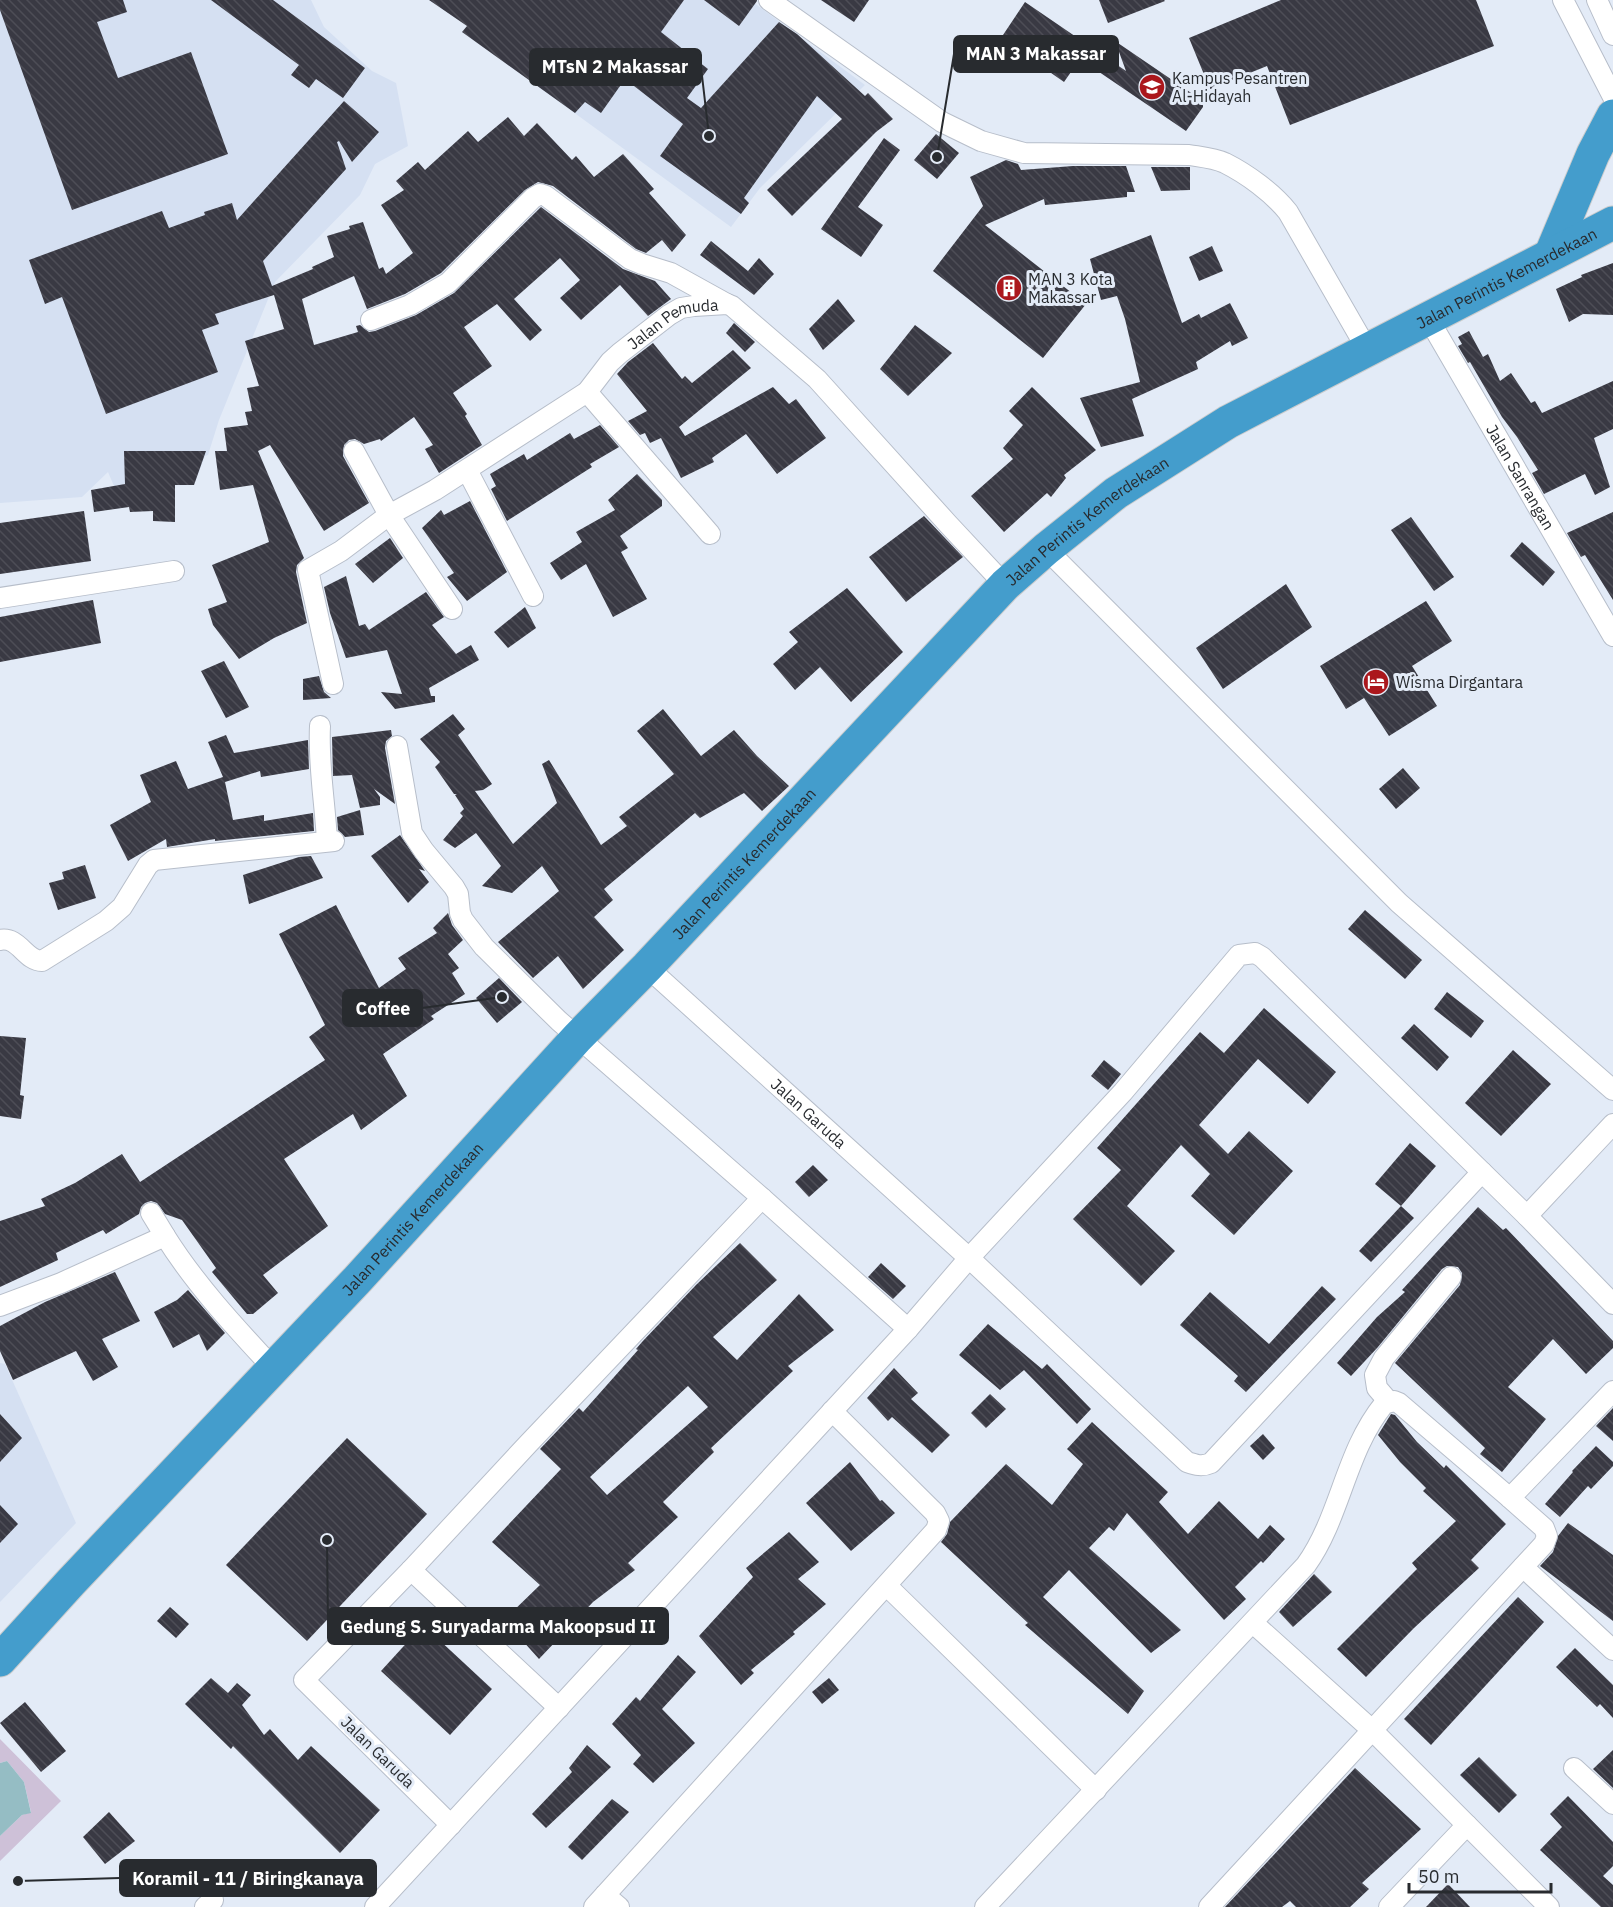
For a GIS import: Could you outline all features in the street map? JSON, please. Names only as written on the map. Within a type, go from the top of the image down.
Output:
[{"type":"highway","points":[[1551,255],[1593,153],[1613,116]]},
{"type":"highway","name":"Jalan Perintis Kemerdekaan","points":[[0,1660],[357,1280],[577,1038],[647,967],[1005,585],[1050,545],[1116,493],[1240,415],[1613,223]]},
{"type":"street","points":[[769,0],[942,122],[981,141],[1024,153],[1189,155],[1225,164],[1275,196],[1288,212],[1368,351]]},
{"type":"street","points":[[1563,0],[1613,97]]},
{"type":"street","points":[[1597,0],[1613,35]]},
{"type":"street","points":[[370,320],[410,304],[448,283],[539,194],[546,196],[630,259],[671,273],[727,304]]},
{"type":"street","name":"Jalan Pemuda","points":[[333,684],[308,570],[342,551],[388,515],[467,471],[587,392],[615,358],[669,315],[694,306],[727,304],[817,379],[1005,585]]},
{"type":"street","name":"Jalan Sanrangan","points":[[1428,318],[1613,636]]},
{"type":"street","points":[[587,392],[710,534]]},
{"type":"street","points":[[354,451],[388,515],[452,609]]},
{"type":"street","points":[[467,471],[533,596]]},
{"type":"street","points":[[1050,545],[1408,895],[1613,1074]]},
{"type":"street","points":[[1050,545],[1399,903],[1613,1090]]},
{"type":"street","points":[[0,598],[174,571]]},
{"type":"street","points":[[0,940],[11,941],[37,961],[42,961],[106,921],[122,907],[148,865],[154,860],[330,841],[318,757],[320,726]]},
{"type":"street","points":[[397,746],[412,833],[423,851],[454,887],[458,894],[463,920],[484,947],[577,1038],[762,1198],[908,1329]]},
{"type":"street","points":[[375,1907],[908,1329],[969,1258],[1123,1092],[1239,955],[1255,953],[1262,957],[1527,1216],[1613,1304]]},
{"type":"street","name":"Jalan Garuda","points":[[647,967],[969,1258],[1187,1462],[1203,1466],[1211,1462],[1482,1172]]},
{"type":"street","points":[[1527,1216],[1613,1124]]},
{"type":"street","points":[[559,1708],[411,1570],[762,1198]]},
{"type":"street","points":[[151,1213],[188,1270],[273,1368]]},
{"type":"street","points":[[0,1306],[61,1283],[165,1236]]},
{"type":"street","points":[[1389,1402],[1377,1388],[1375,1375],[1384,1358],[1451,1277]]},
{"type":"street","points":[[1510,1498],[1613,1391]]},
{"type":"street","points":[[985,1907],[1253,1623],[1314,1554],[1357,1449],[1381,1409],[1394,1401],[1510,1498],[1546,1532],[1544,1544],[1209,1907]]},
{"type":"street","points":[[606,1903],[936,1530],[938,1517],[832,1411]]},
{"type":"street","points":[[1523,1567],[1613,1650]]},
{"type":"street","name":"Jalan Garuda","points":[[411,1570],[304,1680],[451,1825]]},
{"type":"street","points":[[887,1586],[1096,1790]]},
{"type":"street","points":[[1253,1623],[1372,1730],[1549,1907]]},
{"type":"street","points":[[1574,1768],[1613,1804]]},
{"type":"street","points":[[1389,1907],[1467,1825]]},
{"type":"shaded area","points":[[0,0],[311,0],[324,27],[372,71],[396,83],[408,146],[375,164],[360,195],[275,282],[219,420],[208,455],[205,456],[194,485],[114,486],[108,472],[82,497],[0,503]]},
{"type":"shaded area","points":[[629,0],[750,0],[865,85],[760,188],[731,227],[532,82]]},
{"type":"shaded area","points":[[0,1363],[5,1364],[76,1523],[0,1602]]},
{"type":"shaded area","points":[[0,1739],[61,1801],[0,1861],[0,1836],[22,1815],[31,1812],[24,1782],[7,1761],[0,1763]]},
{"type":"shaded area","points":[[7,1761],[24,1782],[31,1813],[22,1815],[0,1836],[0,1763]]},
{"type":"building","points":[[0,0],[123,0],[127,12],[97,22],[118,78],[191,52],[228,154],[72,210],[0,10]]},
{"type":"building","points":[[211,0],[273,0],[365,68],[343,98],[316,79],[309,88],[291,75],[299,65]]},
{"type":"building","points":[[429,0],[684,0],[661,32],[708,69],[687,98],[701,108],[779,22],[797,34],[865,96],[868,93],[893,119],[876,132],[792,216],[767,190],[842,119],[817,96],[744,198],[749,203],[741,214],[660,156],[683,124],[625,79],[601,113],[585,102],[575,113],[462,32],[467,26]]},
{"type":"building","points":[[704,0],[757,0],[757,1],[739,26]]},
{"type":"building","points":[[821,0],[869,0],[854,22]]},
{"type":"building","points":[[1099,0],[1164,0],[1165,1],[1108,23]]},
{"type":"building","points":[[1281,0],[1476,0],[1494,46],[1290,125],[1267,66],[1210,89],[1189,38]]},
{"type":"building","points":[[1025,2],[1126,71],[1115,41],[1203,101],[1203,107],[1186,131],[1080,59],[1064,82],[1001,38]]},
{"type":"building","points":[[344,101],[379,132],[352,162],[339,141],[337,142],[346,169],[263,261],[272,286],[313,269],[312,267],[334,257],[327,236],[350,229],[349,226],[363,222],[379,269],[383,267],[386,274],[413,253],[381,205],[404,190],[396,181],[418,162],[425,170],[468,131],[478,142],[508,117],[524,136],[537,123],[572,160],[576,156],[594,177],[623,154],[654,189],[649,193],[686,235],[672,252],[662,240],[646,253],[636,249],[553,186],[538,182],[525,190],[441,273],[405,294],[367,309],[354,276],[302,299],[314,345],[358,332],[356,326],[360,325],[369,332],[375,331],[416,315],[454,293],[541,207],[623,269],[655,281],[671,299],[648,316],[620,285],[581,320],[560,298],[580,280],[560,258],[514,299],[542,330],[530,341],[497,304],[464,327],[492,366],[453,393],[467,414],[465,416],[482,445],[439,473],[425,449],[433,445],[414,417],[381,441],[380,439],[364,444],[355,439],[349,440],[344,445],[343,456],[369,503],[324,531],[270,445],[258,451],[304,558],[297,565],[296,572],[307,623],[274,638],[239,659],[213,625],[208,609],[227,602],[212,565],[269,542],[253,485],[220,490],[215,451],[227,451],[224,428],[248,425],[245,412],[252,411],[247,388],[259,386],[245,341],[284,329],[274,295],[215,314],[219,324],[202,330],[218,372],[106,414],[62,297],[45,304],[29,260],[162,211],[169,228],[205,215],[204,212],[232,203],[237,220]]},
{"type":"building","points":[[936,134],[959,153],[937,179],[914,160]]},
{"type":"building","points":[[884,138],[900,150],[858,207],[883,225],[861,257],[821,229]]},
{"type":"building","name":"MAN 3 Kota Makassar","points":[[1006,160],[1018,164],[1021,170],[1073,166],[1126,166],[1135,192],[1127,192],[1127,197],[1045,205],[1044,199],[985,225],[1086,304],[1043,358],[933,271],[983,206],[970,177]]},
{"type":"building","points":[[1151,167],[1190,167],[1190,190],[1161,191]]},
{"type":"building","points":[[1151,235],[1182,323],[1199,314],[1201,318],[1230,303],[1248,338],[1232,346],[1230,341],[1196,362],[1198,369],[1132,399],[1144,436],[1101,447],[1080,398],[1140,382],[1117,296],[1101,300],[1090,259]]},
{"type":"building","points":[[711,241],[748,271],[759,258],[774,274],[754,295],[700,255]]},
{"type":"building","points":[[1212,246],[1223,271],[1199,281],[1189,257]]},
{"type":"building","points":[[1613,263],[1613,315],[1583,314],[1569,322],[1556,289],[1582,277],[1581,275]]},
{"type":"building","points":[[838,299],[855,321],[823,350],[809,329]]},
{"type":"building","points":[[734,323],[755,342],[745,352],[726,333]]},
{"type":"building","points":[[915,325],[952,353],[908,396],[880,369]]},
{"type":"building","points":[[1469,331],[1483,357],[1488,354],[1500,381],[1511,373],[1531,403],[1535,401],[1542,413],[1613,381],[1613,429],[1594,438],[1610,487],[1595,495],[1585,474],[1544,494],[1532,473],[1538,470],[1458,346],[1462,344],[1458,337]]},
{"type":"building","points":[[653,343],[682,379],[685,376],[692,383],[733,350],[751,368],[679,427],[685,436],[773,387],[789,404],[796,399],[826,438],[777,474],[746,434],[712,458],[714,462],[681,478],[661,438],[650,443],[645,433],[640,435],[628,421],[647,411],[617,374],[628,362]]},
{"type":"building","points":[[1032,387],[1096,450],[1064,475],[1066,478],[1051,497],[1047,493],[1004,532],[971,496],[1013,459],[1003,448],[1023,425],[1009,411]]},
{"type":"building","points":[[600,425],[619,447],[590,464],[592,467],[507,521],[491,489],[496,486],[490,474],[524,454],[527,460],[570,433],[574,439]]},
{"type":"building","points":[[124,451],[206,451],[194,485],[175,485],[175,522],[153,521],[153,511],[130,512],[129,507],[94,512],[91,490],[125,484]]},
{"type":"building","points":[[637,474],[662,500],[662,506],[620,536],[628,548],[621,552],[647,599],[613,617],[586,564],[561,580],[550,563],[582,542],[576,532],[615,510],[608,500]]},
{"type":"building","points":[[470,501],[507,572],[467,601],[447,577],[454,573],[422,528],[441,510],[444,515]]},
{"type":"building","points":[[84,511],[91,561],[0,574],[0,523]]},
{"type":"building","points":[[1613,512],[1613,600],[1585,555],[1581,557],[1567,533]]},
{"type":"building","points":[[924,516],[963,557],[906,602],[869,557]]},
{"type":"building","points":[[1411,517],[1454,577],[1434,591],[1391,530]]},
{"type":"building","points":[[390,538],[403,558],[373,583],[355,564]]},
{"type":"building","points":[[1522,542],[1555,572],[1543,586],[1510,556]]},
{"type":"building","points":[[346,576],[359,626],[365,624],[369,630],[426,592],[444,617],[432,625],[456,654],[471,645],[479,660],[429,688],[431,696],[435,696],[435,702],[395,709],[381,692],[402,694],[387,650],[346,658],[330,613],[324,587]]},
{"type":"building","points":[[1286,584],[1312,627],[1223,689],[1196,648]]},
{"type":"building","points":[[847,588],[903,652],[851,702],[820,667],[795,690],[773,664],[798,642],[789,632]]},
{"type":"building","points":[[93,600],[101,643],[0,662],[0,617]]},
{"type":"building","name":"Wisma Dirgantara","points":[[1426,601],[1452,641],[1412,666],[1437,706],[1389,736],[1364,698],[1346,709],[1320,666]]},
{"type":"building","points":[[525,607],[536,628],[508,648],[494,632]]},
{"type":"building","points":[[224,661],[249,707],[226,718],[201,671]]},
{"type":"building","points":[[319,676],[324,692],[331,698],[303,700],[303,679]]},
{"type":"building","points":[[663,709],[701,756],[734,730],[757,756],[789,786],[762,811],[744,793],[700,818],[695,813],[604,889],[613,900],[594,917],[624,950],[583,989],[558,956],[533,978],[498,942],[559,891],[542,866],[512,893],[482,886],[501,866],[476,833],[455,848],[443,840],[463,816],[460,813],[464,809],[455,795],[457,794],[454,794],[435,767],[440,762],[420,739],[453,714],[465,729],[458,735],[492,784],[483,790],[475,791],[513,844],[557,803],[542,764],[549,760],[601,845],[627,826],[619,817],[674,774],[637,731]]},
{"type":"building","points":[[391,730],[392,736],[386,741],[385,748],[395,804],[374,789],[380,797],[380,805],[360,808],[352,775],[333,776],[332,737]]},
{"type":"building","points":[[226,735],[234,753],[308,740],[309,769],[261,777],[260,771],[225,782],[233,820],[264,815],[264,821],[313,813],[314,831],[215,841],[215,839],[167,847],[166,839],[128,861],[110,825],[151,802],[140,775],[176,761],[188,789],[223,777],[208,742]]},
{"type":"building","points":[[1403,768],[1420,788],[1396,809],[1379,789]]},
{"type":"building","points":[[360,810],[364,835],[345,837],[338,830],[337,817]]},
{"type":"building","points":[[400,835],[425,871],[419,869],[429,882],[408,903],[371,856]]},
{"type":"building","points":[[311,856],[323,878],[249,904],[243,875],[299,857]]},
{"type":"building","points":[[85,865],[96,898],[58,910],[49,883],[64,879],[62,872]]},
{"type":"building","points":[[336,905],[379,988],[406,969],[398,958],[437,933],[433,928],[448,913],[452,925],[463,940],[448,954],[459,968],[452,973],[465,994],[431,1016],[434,1019],[383,1054],[407,1096],[361,1130],[353,1114],[284,1159],[328,1226],[263,1275],[278,1293],[253,1314],[247,1314],[212,1272],[216,1268],[182,1220],[165,1214],[157,1203],[151,1201],[141,1207],[139,1214],[106,1234],[103,1230],[56,1253],[58,1260],[0,1287],[0,1221],[45,1206],[41,1199],[75,1183],[122,1154],[140,1182],[325,1060],[309,1037],[325,1025],[279,934]]},
{"type":"building","points":[[1365,910],[1422,960],[1405,979],[1348,929]]},
{"type":"building","points":[[499,978],[522,1002],[497,1023],[476,998]]},
{"type":"building","points":[[1447,992],[1484,1021],[1471,1038],[1434,1009]]},
{"type":"building","points":[[1264,1008],[1336,1072],[1308,1104],[1258,1059],[1199,1125],[1228,1154],[1249,1131],[1293,1171],[1234,1235],[1191,1196],[1210,1174],[1181,1145],[1127,1206],[1175,1251],[1141,1286],[1073,1219],[1121,1170],[1097,1148],[1200,1032],[1224,1053]]},
{"type":"building","points":[[1414,1024],[1449,1057],[1437,1071],[1401,1038]]},
{"type":"building","points":[[0,1036],[26,1038],[20,1095],[24,1096],[21,1119],[0,1116]]},
{"type":"building","points":[[1513,1050],[1551,1084],[1501,1136],[1465,1103]]},
{"type":"building","points":[[1104,1060],[1121,1074],[1108,1090],[1091,1076]]},
{"type":"building","points":[[1410,1143],[1436,1166],[1401,1206],[1375,1184]]},
{"type":"building","points":[[813,1165],[828,1180],[809,1197],[795,1182]]},
{"type":"building","points":[[1401,1206],[1414,1218],[1371,1262],[1359,1251]]},
{"type":"building","points":[[1478,1207],[1503,1230],[1506,1228],[1613,1341],[1613,1348],[1586,1374],[1553,1339],[1508,1387],[1546,1419],[1502,1472],[1480,1454],[1485,1448],[1395,1363],[1460,1285],[1462,1273],[1458,1267],[1447,1266],[1442,1269],[1351,1376],[1337,1363],[1377,1317],[1405,1292],[1402,1290]]},
{"type":"building","points":[[740,1243],[777,1280],[713,1337],[737,1360],[799,1294],[834,1330],[788,1366],[793,1371],[711,1448],[714,1452],[663,1502],[678,1517],[628,1563],[635,1570],[593,1602],[539,1659],[504,1620],[540,1585],[492,1542],[561,1469],[540,1449],[579,1408],[583,1412],[638,1350],[636,1349],[642,1342]],"holes":[[[688,1386],[708,1407],[607,1495],[590,1477]]]},
{"type":"building","points":[[881,1263],[906,1286],[893,1299],[868,1277]]},
{"type":"building","points":[[115,1272],[140,1321],[102,1339],[118,1367],[93,1381],[76,1351],[13,1380],[0,1351],[0,1326],[45,1302]]},
{"type":"building","points":[[1322,1286],[1336,1299],[1246,1392],[1234,1381],[1238,1376],[1180,1325],[1210,1292],[1269,1344]]},
{"type":"building","points":[[188,1290],[225,1333],[207,1351],[199,1334],[173,1348],[154,1312],[177,1300]]},
{"type":"building","points":[[988,1324],[1042,1369],[1047,1364],[1091,1409],[1077,1424],[1024,1370],[1000,1390],[959,1355]]},
{"type":"building","points":[[894,1368],[918,1393],[911,1399],[950,1435],[932,1453],[892,1417],[888,1421],[867,1398]]},
{"type":"building","points":[[990,1394],[1006,1409],[986,1428],[971,1413]]},
{"type":"building","points":[[1613,1408],[1613,1441],[1596,1426]]},
{"type":"building","points":[[0,1414],[22,1438],[0,1462]]},
{"type":"building","points":[[1391,1414],[1395,1415],[1417,1442],[1444,1468],[1446,1465],[1506,1524],[1471,1560],[1479,1568],[1414,1628],[1366,1677],[1337,1649],[1417,1569],[1412,1563],[1456,1521],[1423,1491],[1426,1488],[1400,1462],[1378,1435]]},
{"type":"building","points":[[1092,1422],[1168,1492],[1159,1502],[1188,1534],[1219,1501],[1258,1539],[1270,1525],[1285,1539],[1263,1563],[1261,1561],[1235,1587],[1246,1599],[1224,1620],[1127,1513],[1114,1531],[1109,1527],[1089,1548],[1181,1630],[1151,1653],[1069,1570],[1043,1597],[1144,1691],[1128,1714],[1025,1625],[1028,1623],[941,1542],[947,1534],[950,1522],[1006,1464],[1052,1505],[1083,1464],[1067,1449]]},
{"type":"building","points":[[1263,1434],[1275,1448],[1263,1460],[1250,1446]]},
{"type":"building","points":[[347,1438],[427,1514],[307,1641],[226,1565]]},
{"type":"building","points":[[1596,1446],[1613,1462],[1613,1466],[1591,1489],[1588,1486],[1560,1517],[1545,1504]]},
{"type":"building","points":[[850,1462],[880,1501],[882,1500],[895,1513],[851,1551],[806,1503]]},
{"type":"building","points":[[0,1505],[18,1524],[0,1543]]},
{"type":"building","points":[[1568,1523],[1613,1555],[1613,1621],[1540,1566],[1553,1552],[1558,1536]]},
{"type":"building","points":[[789,1532],[819,1562],[798,1579],[826,1604],[793,1632],[795,1634],[751,1670],[754,1673],[741,1685],[699,1636],[753,1577],[746,1568]]},
{"type":"building","points":[[1314,1574],[1332,1592],[1293,1627],[1279,1612]]},
{"type":"building","points":[[1518,1597],[1544,1622],[1431,1745],[1404,1719]]},
{"type":"building","points":[[170,1607],[189,1624],[176,1638],[157,1621]]},
{"type":"building","points":[[423,1625],[492,1689],[450,1735],[381,1671]]},
{"type":"building","points":[[1575,1648],[1613,1685],[1613,1718],[1600,1704],[1597,1707],[1556,1667]]},
{"type":"building","points":[[678,1655],[696,1672],[662,1709],[695,1743],[653,1783],[633,1764],[641,1755],[612,1724],[636,1697],[640,1701]]},
{"type":"building","points":[[211,1678],[228,1693],[237,1683],[251,1695],[242,1705],[264,1735],[270,1729],[298,1760],[311,1746],[380,1810],[340,1853],[233,1746],[231,1749],[185,1704]]},
{"type":"building","points":[[829,1678],[839,1690],[822,1704],[812,1692]]},
{"type":"building","points":[[25,1702],[66,1751],[41,1772],[0,1723]]},
{"type":"building","points":[[587,1745],[611,1767],[546,1828],[532,1814],[572,1772],[569,1768]]},
{"type":"building","points":[[1613,1750],[1613,1788],[1593,1769]]},
{"type":"building","points":[[1479,1757],[1517,1795],[1499,1813],[1460,1775]]},
{"type":"building","points":[[1355,1768],[1421,1829],[1362,1883],[1369,1889],[1350,1907],[1296,1907],[1290,1901],[1282,1907],[1225,1907]]},
{"type":"building","points":[[1568,1796],[1613,1842],[1613,1866],[1603,1876],[1613,1885],[1613,1907],[1601,1907],[1540,1850],[1562,1827],[1550,1814]]},
{"type":"building","points":[[612,1799],[629,1812],[582,1860],[568,1847]]},
{"type":"building","points":[[109,1812],[135,1841],[105,1864],[83,1837]]},
{"type":"building","points":[[1448,1884],[1470,1907],[1426,1907]]},
{"type":"place","name":"Kampus Pesantren Al-Hidayah","points":[[1152,87]]},
{"type":"place","name":"MTsN 2 Makassar","points":[[709,136]]},
{"type":"place","name":"MAN 3 Makassar","points":[[937,157]]},
{"type":"place","name":"MAN 3 Kota Makassar","points":[[1009,288]]},
{"type":"place","name":"Wisma Dirgantara","points":[[1376,682]]},
{"type":"place","name":"Coffee","points":[[502,997]]},
{"type":"place","name":"Gedung S. Suryadarma Makoopsud II","points":[[327,1540]]},
{"type":"place","name":"Koramil - 11 / Biringkanaya","points":[[18,1881]]}]
